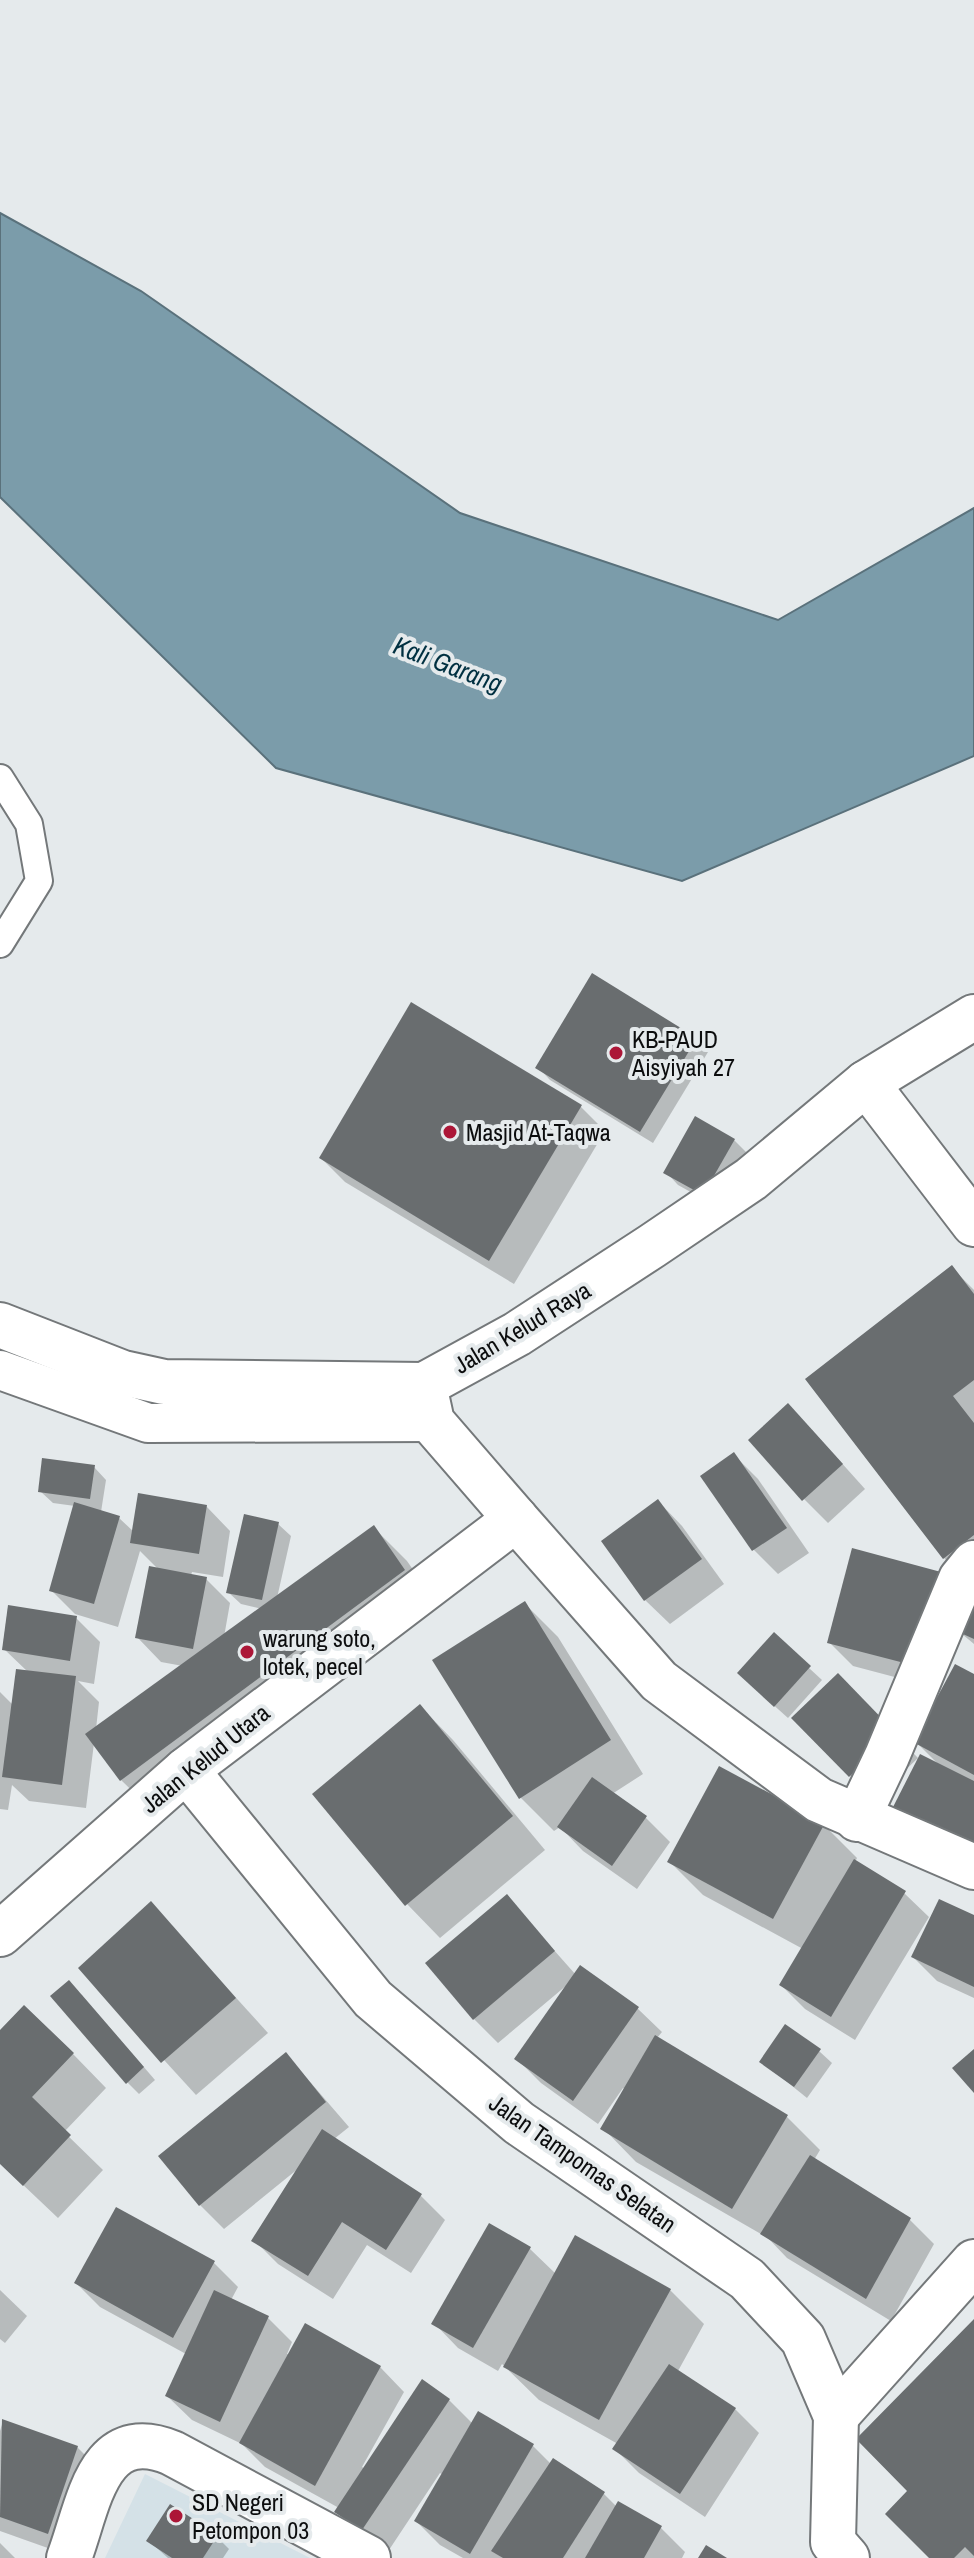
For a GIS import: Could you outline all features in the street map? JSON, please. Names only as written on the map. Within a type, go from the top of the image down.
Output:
[{"type":"street","name":"Jalan Kelud Raya","points":[[0,1325],[123,1373],[164,1382],[428,1404],[517,1334],[751,1179],[866,1083],[974,1017]]},
{"type":"street","points":[[866,1083],[974,1224]]},
{"type":"street","points":[[0,1370],[148,1423],[428,1404],[516,1519],[659,1681],[819,1800],[974,1867]]},
{"type":"street","name":"Jalan Kelud Utara","points":[[0,1934],[186,1770],[516,1519]]},
{"type":"street","points":[[857,1819],[961,1579],[974,1563]]},
{"type":"street","name":"Jalan Tampomas Selatan","points":[[186,1770],[373,1999],[519,2123],[747,2279],[803,2339],[836,2416],[833,2553]]},
{"type":"street","points":[[836,2416],[974,2262]]},
{"type":"street","points":[[69,2558],[104,2464],[118,2450],[133,2444],[151,2444],[172,2453],[368,2558]]},
{"type":"lane","points":[[0,778],[29,824],[39,881],[0,944]]},
{"type":"shaded area","name":"SD Negeri Petompon 03","points":[[145,2474],[310,2558],[105,2558]]},
{"type":"water","name":"Kali Garang","points":[[0,213],[141,291],[460,513],[778,620],[974,508],[974,756],[682,881],[276,768],[0,497]]},
{"type":"building","name":"KB-PAUD Aisyiyah 27","points":[[592,973],[697,1038],[640,1132],[535,1068]]},
{"type":"building","name":"Masjid At-Taqwa","points":[[411,1002],[582,1105],[489,1261],[319,1158]]},
{"type":"building","points":[[695,1116],[735,1139],[703,1195],[663,1173]]},
{"type":"building","points":[[952,1265],[974,1294],[974,1380],[953,1396],[974,1423],[974,1535],[943,1559],[805,1379]]},
{"type":"building","points":[[788,1403],[843,1464],[802,1501],[748,1440]]},
{"type":"building","points":[[734,1452],[787,1528],[752,1551],[700,1476]]},
{"type":"building","points":[[42,1458],[95,1465],[90,1499],[38,1492]]},
{"type":"building","points":[[138,1493],[207,1505],[199,1554],[130,1543]]},
{"type":"building","points":[[658,1499],[702,1559],[644,1601],[601,1541]]},
{"type":"building","points":[[74,1502],[120,1516],[94,1604],[49,1591]]},
{"type":"building","points":[[244,1514],[279,1522],[262,1600],[226,1593]]},
{"type":"building","name":"warung soto, lotek, pecel","points":[[374,1525],[405,1570],[120,1781],[85,1734]]},
{"type":"building","points":[[852,1548],[941,1572],[916,1666],[827,1643]]},
{"type":"building","points":[[149,1566],[207,1577],[193,1649],[135,1638]]},
{"type":"building","points":[[974,1589],[974,1639],[954,1630]]},
{"type":"building","points":[[525,1601],[611,1740],[519,1799],[432,1660]]},
{"type":"building","points":[[8,1605],[77,1616],[70,1661],[2,1650]]},
{"type":"building","points":[[774,1632],[811,1666],[774,1707],[737,1673]]},
{"type":"building","points":[[955,1664],[974,1674],[974,1775],[913,1742]]},
{"type":"building","points":[[16,1669],[76,1676],[62,1785],[2,1777]]},
{"type":"building","points":[[838,1673],[895,1732],[849,1777],[791,1718]]},
{"type":"building","points":[[420,1704],[513,1816],[405,1906],[312,1794]]},
{"type":"building","points":[[920,1754],[974,1781],[974,1853],[891,1811]]},
{"type":"building","points":[[719,1766],[825,1823],[773,1919],[667,1862]]},
{"type":"building","points":[[592,1777],[647,1816],[612,1866],[557,1827]]},
{"type":"building","points":[[854,1859],[906,1891],[831,2017],[779,1985]]},
{"type":"building","points":[[507,1894],[555,1951],[473,2020],[425,1963]]},
{"type":"building","points":[[939,1899],[974,1915],[974,1987],[911,1957]]},
{"type":"building","points":[[151,1901],[236,1998],[161,2063],[78,1968]]},
{"type":"building","points":[[580,1965],[639,2007],[573,2101],[514,2059]]},
{"type":"building","points":[[69,1980],[144,2067],[126,2084],[50,1996]]},
{"type":"building","points":[[24,2005],[74,2053],[32,2097],[71,2135],[23,2186],[0,2164],[0,2030]]},
{"type":"building","points":[[785,2024],[821,2049],[794,2087],[759,2062]]},
{"type":"building","points":[[655,2035],[788,2115],[732,2209],[600,2129]]},
{"type":"building","points":[[974,2049],[974,2093],[952,2068]]},
{"type":"building","points":[[286,2052],[326,2102],[199,2206],[158,2156]]},
{"type":"building","points":[[322,2129],[422,2194],[386,2250],[342,2222],[308,2276],[251,2241]]},
{"type":"building","points":[[810,2155],[911,2218],[866,2299],[760,2234]]},
{"type":"building","points":[[116,2207],[215,2261],[173,2338],[74,2283]]},
{"type":"building","points":[[489,2223],[531,2247],[473,2348],[431,2324]]},
{"type":"building","points":[[575,2235],[671,2289],[599,2420],[503,2367]]},
{"type":"building","points":[[214,2290],[269,2316],[220,2422],[165,2396]]},
{"type":"building","points":[[974,2319],[974,2556],[965,2547],[954,2558],[929,2558],[885,2514],[907,2491],[856,2439]]},
{"type":"building","points":[[305,2323],[381,2366],[315,2486],[239,2443]]},
{"type":"building","points":[[669,2364],[736,2408],[680,2494],[612,2449]]},
{"type":"building","points":[[422,2379],[450,2399],[362,2530],[334,2512]]},
{"type":"building","points":[[478,2411],[534,2444],[470,2554],[414,2521]]},
{"type":"building","points":[[2,2419],[78,2446],[48,2534],[0,2517]]},
{"type":"building","points":[[553,2458],[605,2492],[563,2558],[503,2558],[491,2551]]},
{"type":"building","points":[[618,2501],[662,2526],[644,2558],[585,2558]]},
{"type":"building","points":[[170,2504],[218,2535],[203,2558],[172,2558],[146,2541]]},
{"type":"building","points":[[706,2545],[727,2558],[698,2558]]},
{"type":"place","name":"KB-PAUD Aisyiyah 27","points":[[616,1053]]},
{"type":"place","name":"Masjid At-Taqwa","points":[[450,1132]]},
{"type":"place","name":"warung soto, lotek, pecel","points":[[247,1652]]},
{"type":"place","name":"SD Negeri Petompon 03","points":[[176,2516]]}]
